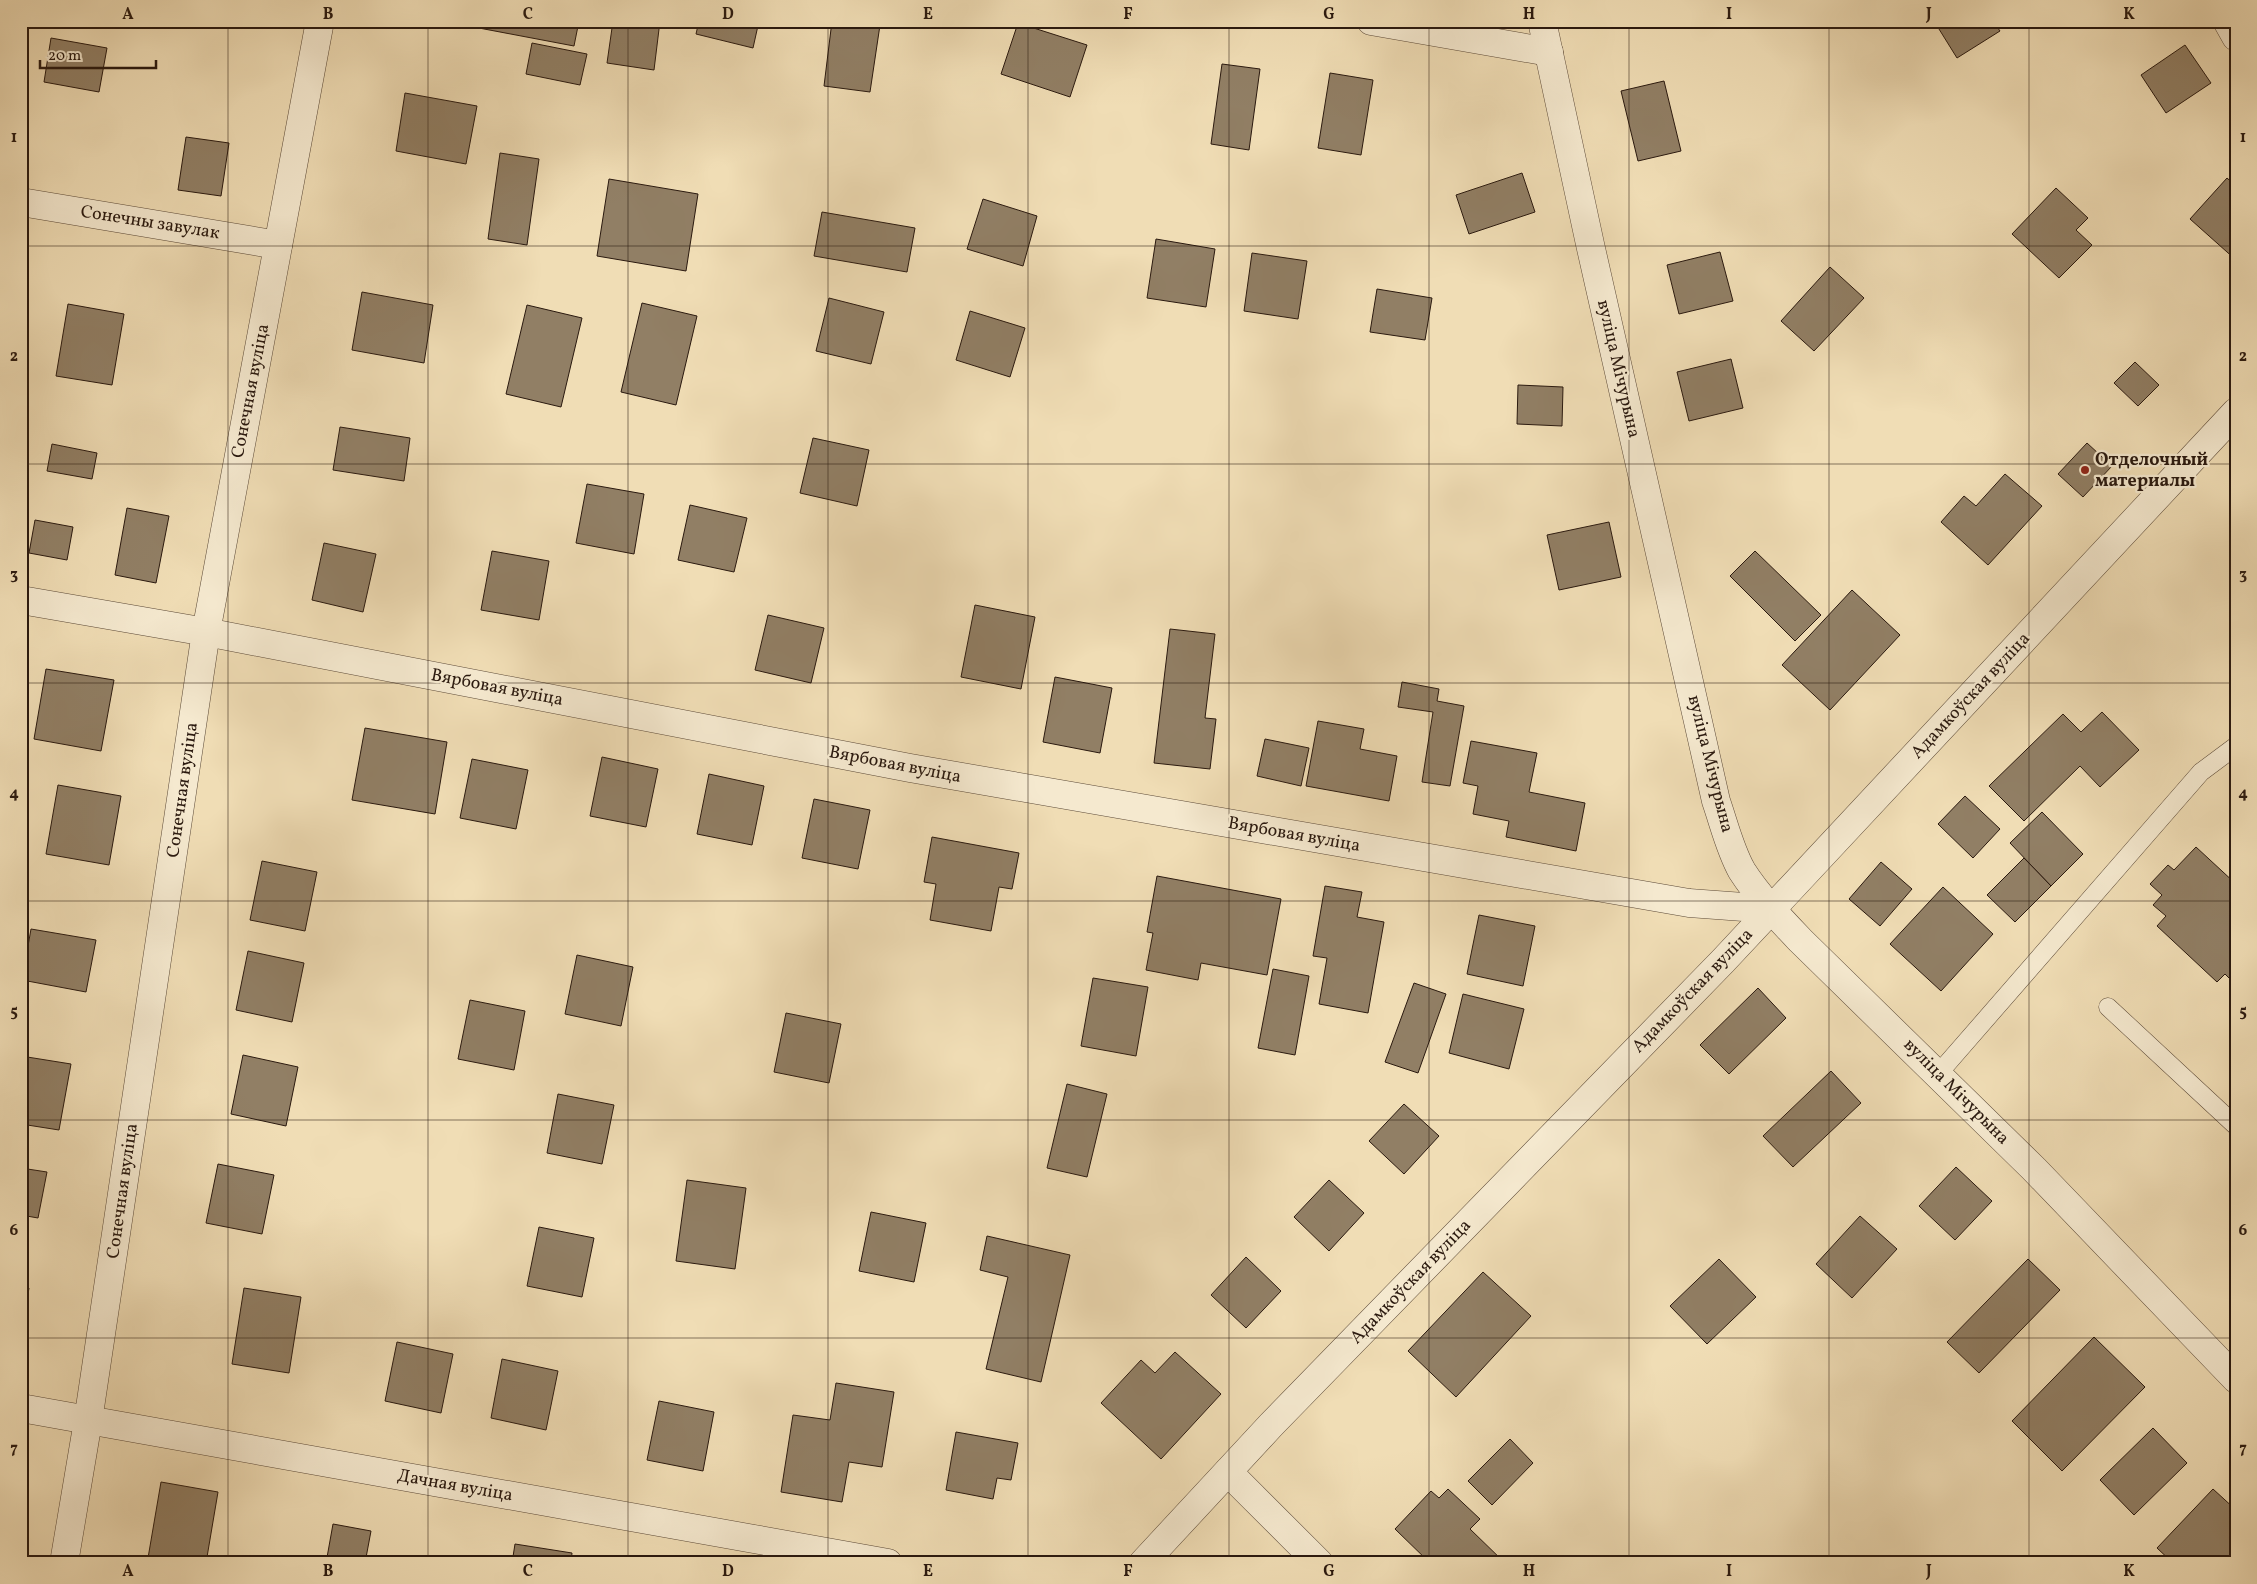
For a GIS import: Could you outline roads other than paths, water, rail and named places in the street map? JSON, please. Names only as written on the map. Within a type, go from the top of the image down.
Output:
[{"type":"street","name":"Сонечная вуліца","points":[[64,1563],[88,1421],[206,632],[320,21]]},
{"type":"street","points":[[1371,21],[1549,52]]},
{"type":"street","name":"вуліца Мічурына","points":[[1542,21],[1592,254],[1716,801],[1728,838],[1742,870],[1771,909],[1800,940],[2040,1176],[2236,1379]]},
{"type":"street","points":[[2227,21],[2236,36]]},
{"type":"street","name":"Сонечны завулак","points":[[21,202],[278,245]]},
{"type":"street","name":"Адамкоўская вуліца","points":[[1143,1563],[1271,1425],[1771,909],[2236,412]]},
{"type":"street","name":"Вярбовая вуліца","points":[[21,600],[206,632],[910,768],[1689,903],[1771,909]]},
{"type":"street","name":"Дачная вуліца","points":[[21,1408],[888,1563]]},
{"type":"street","points":[[1228,1472],[1319,1563]]},
{"type":"lane","points":[[1938,1074],[2202,772],[2236,746]]},
{"type":"lane","points":[[2108,1007],[2236,1126]]},
{"type":"place","name":"Отделочный материалы","points":[[2085,470]]}]
